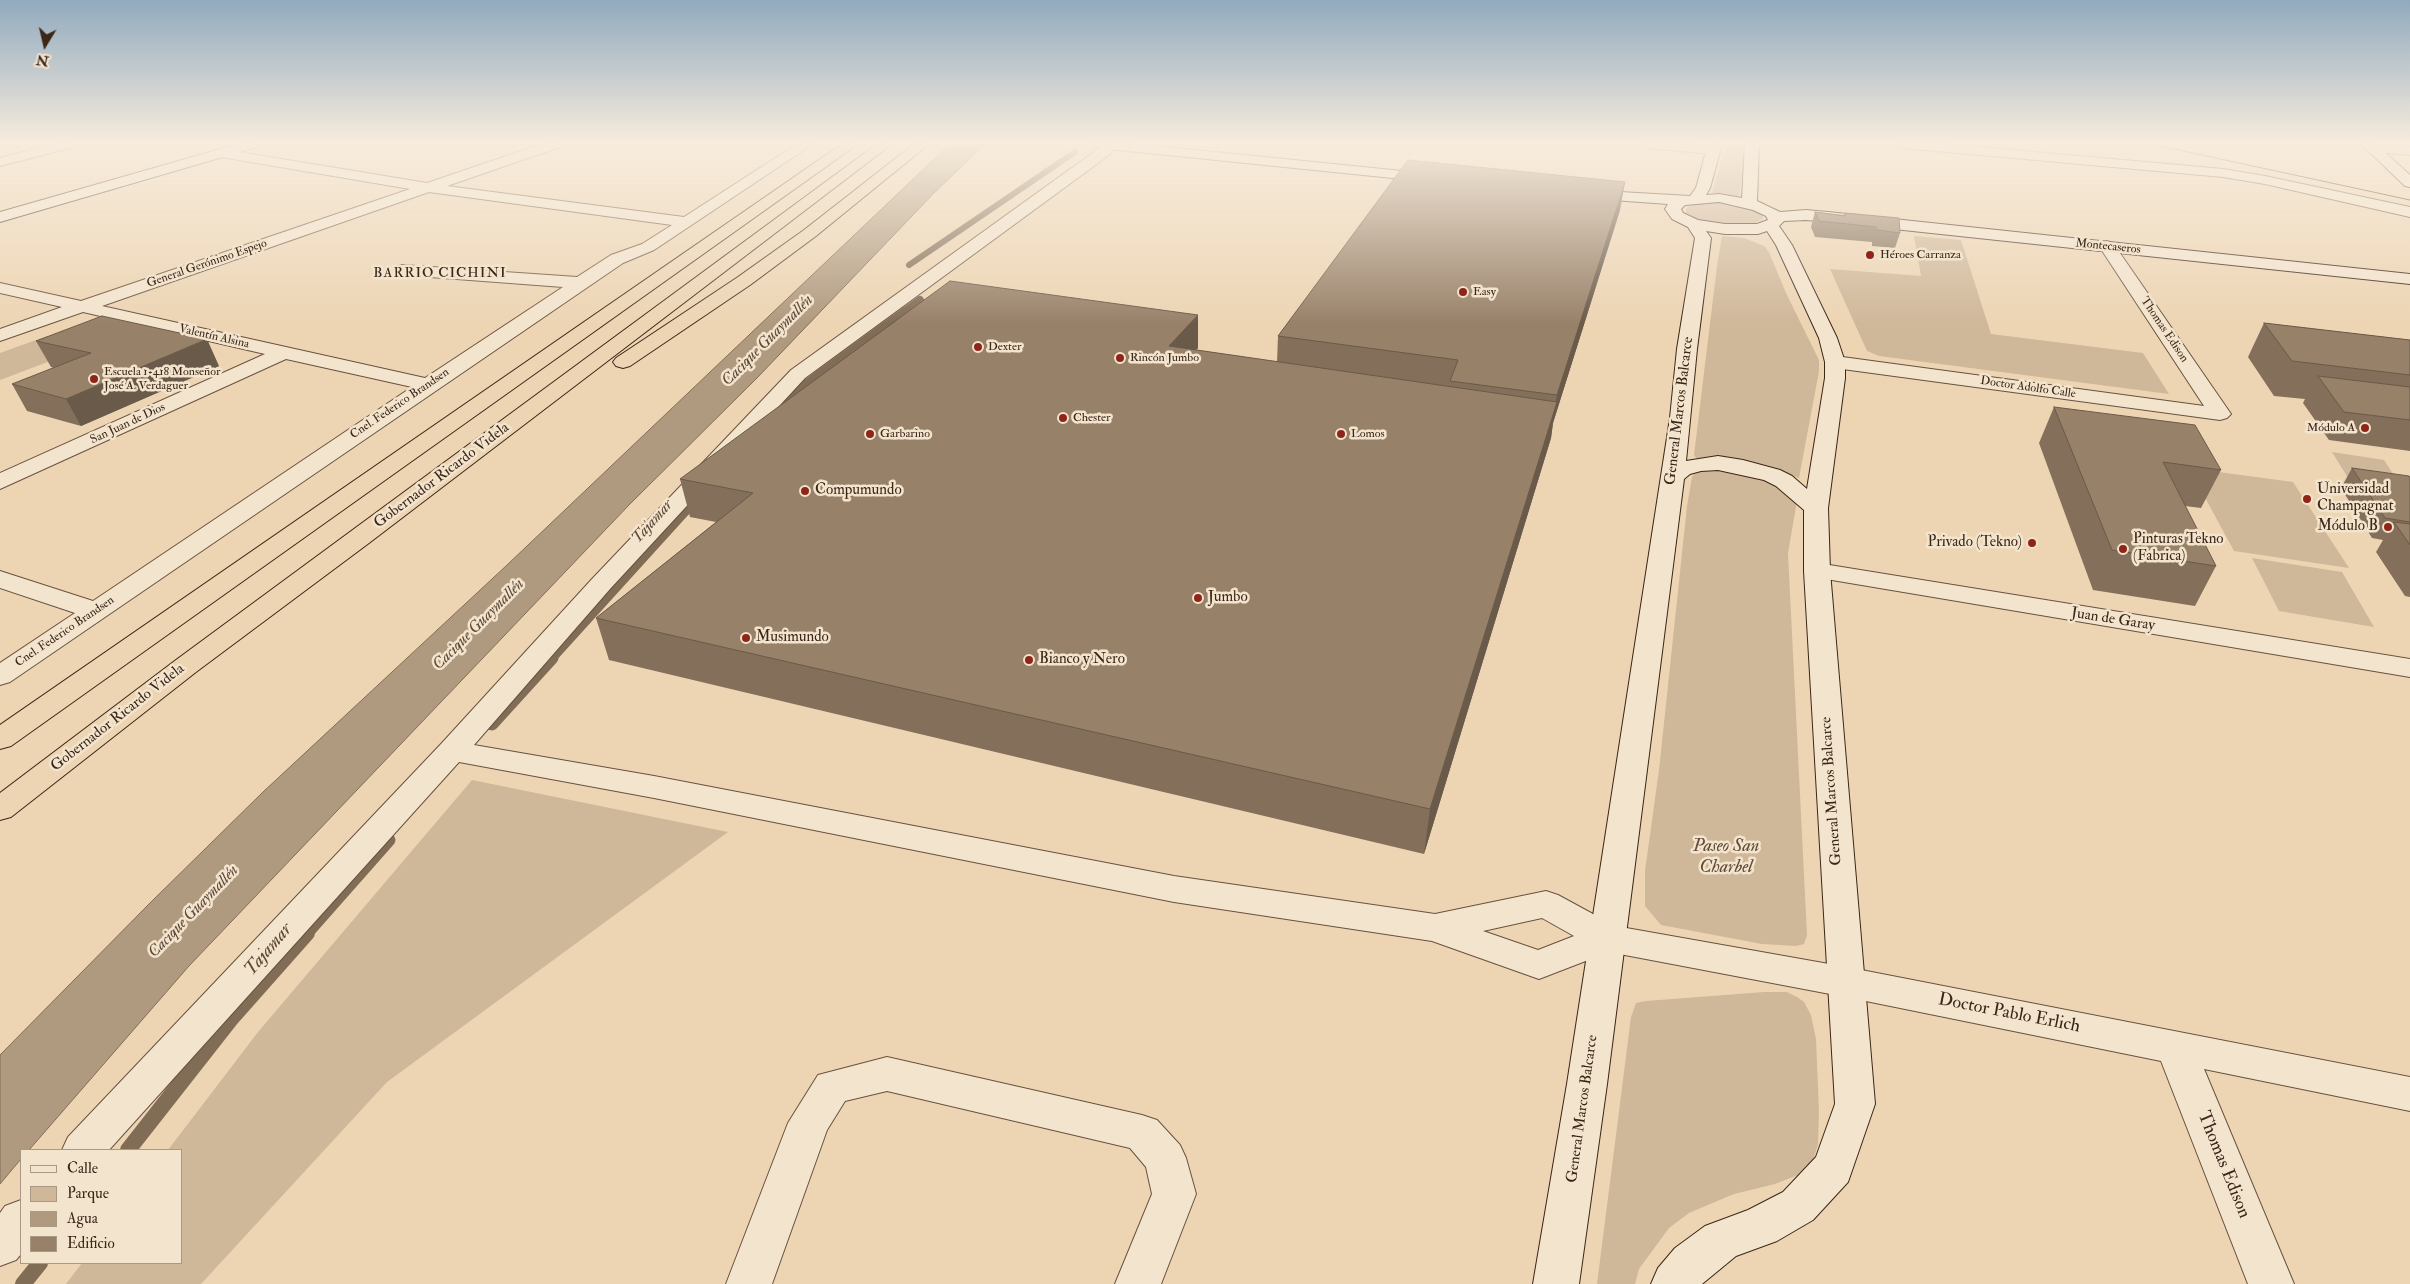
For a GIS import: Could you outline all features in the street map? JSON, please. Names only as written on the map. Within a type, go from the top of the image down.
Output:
[{"type":"highway","points":[[200,600],[498,379],[562,326],[736,204]]},
{"type":"highway","points":[[0,739],[767,204]]},
{"type":"highway","name":"Gobernador Ricardo Videla","points":[[0,809],[186,666],[360,538],[804,204]]},
{"type":"highway","points":[[360,538],[744,281],[847,204]]},
{"type":"highway","points":[[0,826],[186,666]]},
{"type":"street","points":[[0,217],[45,204]]},
{"type":"street","name":"General Gerónimo Espejo","points":[[0,335],[383,204]]},
{"type":"street","points":[[550,204],[687,222]]},
{"type":"street","name":"Cnel. Federico Brandsen","points":[[0,676],[582,282],[617,259],[648,247],[715,204]]},
{"type":"street","points":[[84,1149],[452,751],[601,584],[798,374],[1027,204]]},
{"type":"street","points":[[1637,204],[1688,210],[1704,204]]},
{"type":"street","points":[[1688,210],[1692,204]]},
{"type":"street","points":[[1752,204],[1767,209],[1773,221]]},
{"type":"street","points":[[2373,204],[2410,212]]},
{"type":"street","name":"Montecaseros","points":[[1688,210],[1736,230],[1758,229],[1773,221],[1806,215],[2410,279]]},
{"type":"street","name":"General Marcos Balcarce","points":[[1556,1284],[1672,476],[1703,238],[1688,210]]},
{"type":"street","name":"General Marcos Balcarce","points":[[1674,1284],[1692,1263],[1721,1241],[1761,1226],[1798,1206],[1833,1168],[1854,1104],[1817,571],[1816,508],[1835,378],[1835,362],[1828,338],[1773,221]]},
{"type":"street","name":"Thomas Edison","points":[[2107,246],[2220,414]]},
{"type":"street","points":[[403,270],[582,282]]},
{"type":"street","name":"Valentín Alsina","points":[[0,288],[428,385]]},
{"type":"street","name":"San Juan de Dios","points":[[0,482],[283,353]]},
{"type":"street","name":"Doctor Adolfo Calle","points":[[1835,362],[2220,414]]},
{"type":"street","points":[[1672,476],[1682,469],[1699,464],[1718,463],[1743,467],[1772,475],[1784,481],[1816,508]]},
{"type":"street","name":"Juan de Garay","points":[[1817,571],[2410,668]]},
{"type":"street","points":[[0,579],[96,611]]},
{"type":"street","points":[[452,751],[654,787],[1174,889],[1435,928],[1538,965],[1607,938]]},
{"type":"street","points":[[1435,928],[1546,904],[1607,938]]},
{"type":"street","name":"Doctor Pablo Erlich","points":[[1607,938],[1846,982],[2410,1094]]},
{"type":"street","name":"Thomas Edison","points":[[2175,1047],[2271,1284]]},
{"type":"street","points":[[750,1284],[808,1123],[832,1087],[887,1074],[1142,1133],[1165,1158],[1174,1194],[1138,1284]]},
{"type":"street","points":[[0,1245],[20,1221]]},
{"type":"green space","points":[[1733,204],[1759,212],[1763,219],[1751,225],[1739,226],[1700,221],[1686,213],[1686,209],[1690,205]]},
{"type":"green space","points":[[1722,236],[1744,238],[1764,246],[1769,252],[1786,293],[1819,360],[1819,371],[1799,478],[1756,463],[1723,458],[1696,458],[1694,455]]},
{"type":"green space","points":[[1914,236],[1961,240],[1991,334],[2143,353],[2169,394],[1879,356],[1867,351],[1830,269],[1921,276]]},
{"type":"green space","points":[[899,306],[942,312],[856,379],[809,372]]},
{"type":"green space","points":[[47,336],[90,346],[0,380],[0,353]]},
{"type":"green space","points":[[2332,452],[2384,460],[2407,495],[2353,486]]},
{"type":"green space","name":"Paseo San Charbel","points":[[1709,467],[1773,482],[1797,501],[1788,553],[1807,935],[1804,944],[1796,946],[1762,944],[1661,925],[1645,906],[1645,871],[1659,770],[1687,506],[1692,477],[1696,471]]},
{"type":"green space","points":[[2189,468],[2293,482],[2349,568],[2234,551]]},
{"type":"green space","points":[[2252,558],[2342,572],[2374,627],[2279,611]]},
{"type":"green space","points":[[472,780],[728,832],[387,1082],[201,1284],[66,1284],[81,1264],[182,1264],[182,1149],[169,1149],[258,1032]]},
{"type":"green space","points":[[1764,992],[1787,992],[1804,1002],[1811,1015],[1816,1039],[1819,1111],[1818,1144],[1813,1161],[1798,1175],[1775,1184],[1734,1194],[1689,1213],[1669,1228],[1639,1269],[1635,1284],[1597,1284],[1631,1017],[1636,1003]]},
{"type":"water","name":"Cacique Guaymallén","points":[[887,204],[924,204],[757,378],[629,505],[189,966],[30,1149],[20,1149],[20,1160],[0,1184],[0,1055],[263,792],[507,565]]},
{"type":"building","name":"Easy","points":[[1376,204],[1618,204],[1557,395],[1450,381],[1458,360],[1278,336]]},
{"type":"building","points":[[1815,212],[1845,216],[1845,213],[1899,218],[1900,233],[1877,230],[1876,227],[1819,221]]},
{"type":"building","points":[[950,281],[1198,315],[1169,346],[1557,402],[1430,809],[596,618],[753,493],[680,479]]},
{"type":"building","points":[[102,316],[207,339],[66,399],[12,384],[91,353],[36,341]]},
{"type":"building","points":[[2264,323],[2410,340],[2410,375],[2292,361]]},
{"type":"building","points":[[2318,376],[2410,387],[2410,420],[2344,412]]},
{"type":"building","points":[[2054,407],[2195,425],[2221,470],[2163,462],[2216,566],[2112,550]]},
{"type":"building","points":[[2352,468],[2409,476],[2410,522],[2385,518]]},
{"type":"building","points":[[2394,522],[2410,524],[2410,545]]},
{"type":"waterway","name":"Tajamar","points":[[909,265],[999,204]]},
{"type":"waterway","name":"Tajamar","points":[[773,414],[793,393],[920,300]]},
{"type":"waterway","name":"Tajamar","points":[[551,659],[697,498]]},
{"type":"waterway","name":"Tajamar","points":[[492,724],[552,658]]},
{"type":"waterway","name":"Tajamar","points":[[306,934],[389,840]]},
{"type":"waterway","name":"Tajamar","points":[[129,1149],[230,1020],[307,933]]},
{"type":"waterway","name":"Tajamar","points":[[23,1284],[39,1264]]},
{"type":"place","name":"Héroes Carranza","points":[[1870,255]]},
{"type":"place","name":"Easy","points":[[1463,292]]},
{"type":"place","name":"Dexter","points":[[978,347]]},
{"type":"place","name":"Rincón Jumbo","points":[[1120,358]]},
{"type":"place","name":"Escuela 1-418 Monseñor José A. Verdaguer","points":[[94,379]]},
{"type":"place","name":"Chester","points":[[1063,418]]},
{"type":"place","name":"Módulo A","points":[[2365,428]]},
{"type":"place","name":"Garbarino","points":[[870,434]]},
{"type":"place","name":"Lomos","points":[[1341,434]]},
{"type":"place","name":"Compumundo","points":[[805,491]]},
{"type":"place","name":"Universidad Champagnat","points":[[2307,499]]},
{"type":"place","name":"Módulo B","points":[[2388,527]]},
{"type":"place","name":"Privado (Tekno)","points":[[2032,543]]},
{"type":"place","name":"Pinturas Tekno (Fabrica)","points":[[2123,549]]},
{"type":"place","name":"Jumbo","points":[[1198,598]]},
{"type":"place","name":"Musimundo","points":[[746,638]]},
{"type":"place","name":"Bianco y Nero","points":[[1029,660]]},
{"type":"district","name":"BARRIO CICHINI","points":[[440,274]]}]
